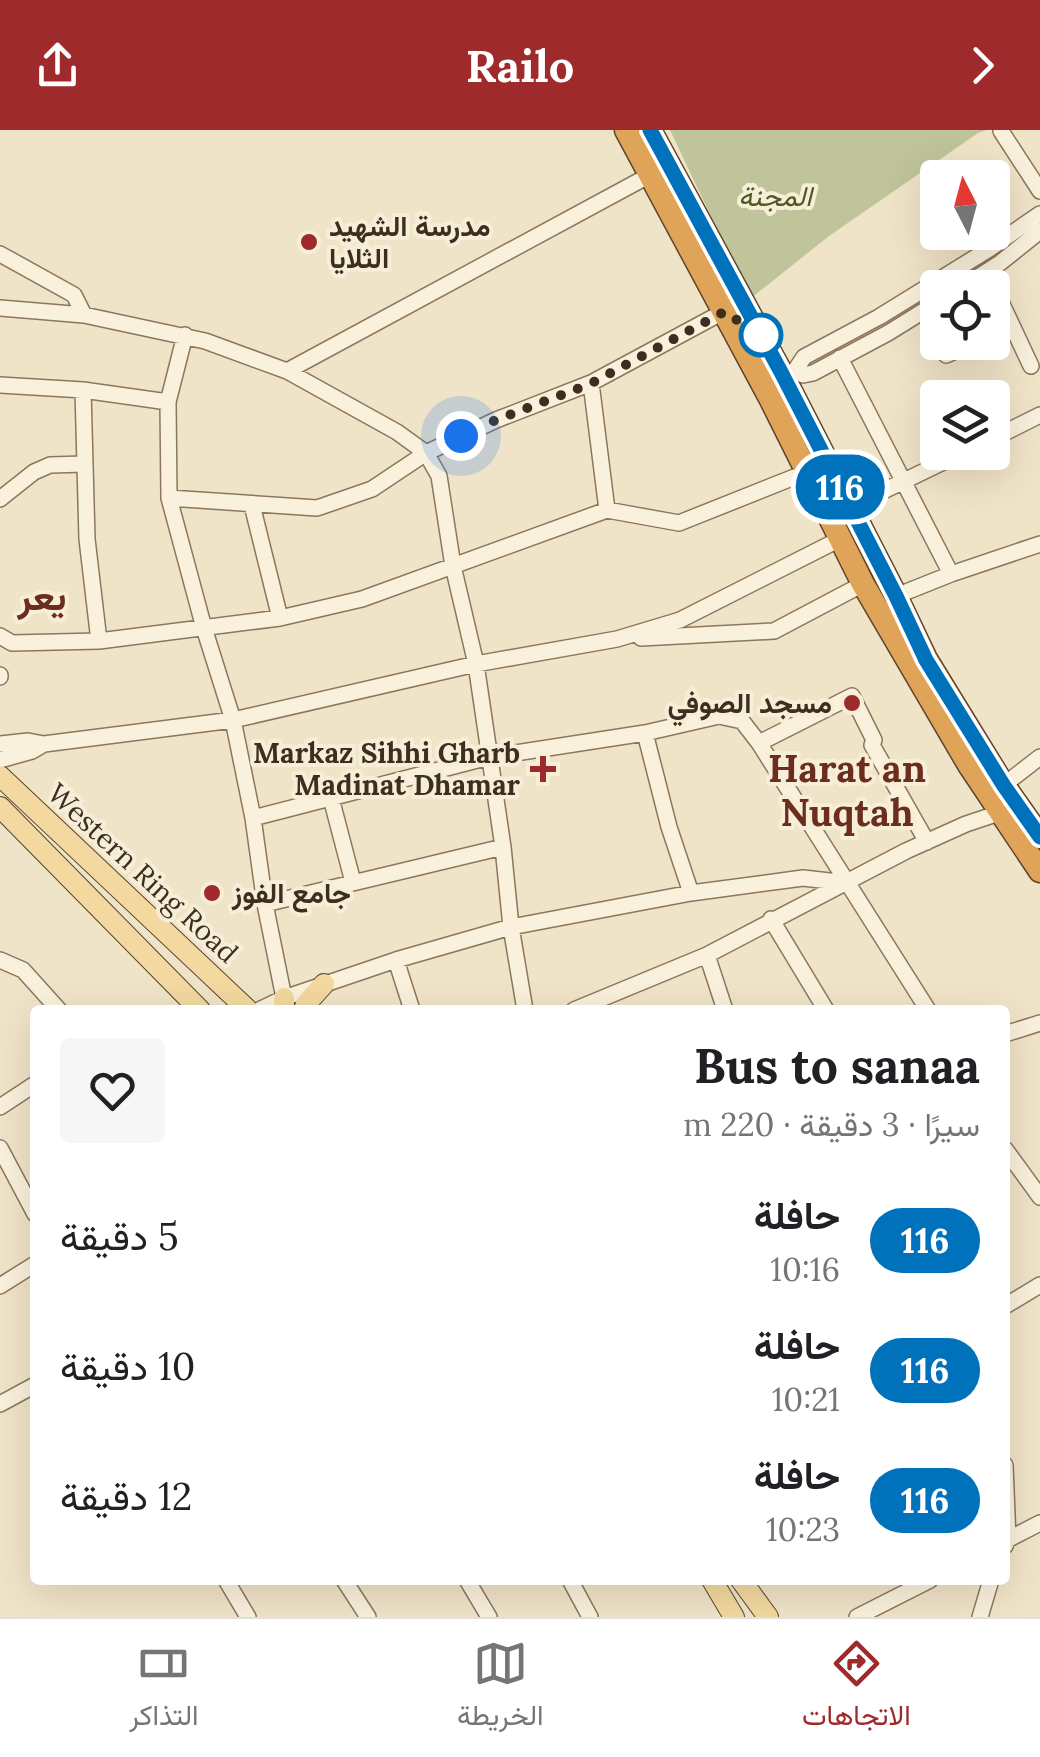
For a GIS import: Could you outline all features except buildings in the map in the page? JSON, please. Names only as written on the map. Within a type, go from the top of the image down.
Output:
[{"type":"highway","points":[[626,130],[807,472],[840,512],[896,596],[926,660],[1012,807],[1040,871]]},
{"type":"highway","points":[[650,130],[789,375],[840,512],[842,538],[863,584],[969,766],[1040,837]]},
{"type":"main road","name":"Western Ring Road","points":[[2,763],[243,1005]]},
{"type":"main road","name":"Western Ring Road","points":[[0,808],[195,1005]]},
{"type":"main road","points":[[306,1005],[324,984]]},
{"type":"main road","points":[[715,1585],[734,1617]]},
{"type":"main road","points":[[745,1585],[768,1617]]},
{"type":"street","points":[[1001,131],[1040,191]]},
{"type":"street","points":[[287,370],[650,175]]},
{"type":"street","points":[[789,375],[804,357],[1039,222]]},
{"type":"street","points":[[1000,270],[1039,222]]},
{"type":"street","points":[[0,254],[74,296],[84,315]]},
{"type":"street","points":[[0,308],[84,315],[185,335],[287,370],[426,453],[439,476],[452,566],[476,664],[525,1005]]},
{"type":"street","points":[[170,498],[317,508],[372,489],[426,453],[496,420],[590,384],[724,312]]},
{"type":"street","points":[[789,375],[813,373],[920,313]]},
{"type":"street","points":[[1010,323],[1030,366]]},
{"type":"street","points":[[185,335],[168,402],[170,498],[233,720],[284,1004],[324,984],[511,927],[691,893],[803,878],[846,883]]},
{"type":"street","points":[[840,358],[950,574]]},
{"type":"street","points":[[590,384],[607,510]]},
{"type":"street","points":[[0,385],[83,390],[168,402]]},
{"type":"street","points":[[83,390],[87,539],[98,641]]},
{"type":"street","points":[[1010,430],[1040,416]]},
{"type":"street","points":[[0,499],[34,472],[50,465],[84,464]]},
{"type":"street","points":[[840,512],[927,470]]},
{"type":"street","points":[[0,636],[12,642],[98,641],[280,618],[362,599],[607,510],[680,523],[807,472]]},
{"type":"street","points":[[252,505],[280,618]]},
{"type":"street","points":[[2,763],[44,744],[233,720],[476,664],[616,639],[680,620],[842,538]]},
{"type":"street","points":[[896,596],[1040,544]]},
{"type":"street","points":[[616,639],[774,631],[863,584]]},
{"type":"street","points":[[759,743],[852,696],[874,740],[872,745],[927,842]]},
{"type":"street","points":[[253,818],[490,757],[719,716],[742,721],[925,1005]]},
{"type":"street","points":[[645,732],[669,827],[691,893]]},
{"type":"street","points":[[586,1005],[708,955],[927,842],[1012,807],[1040,757]]},
{"type":"street","points":[[331,798],[353,882]]},
{"type":"street","points":[[265,904],[503,847]]},
{"type":"street","points":[[771,920],[823,1005]]},
{"type":"street","points":[[708,955],[723,1005]]},
{"type":"street","points":[[0,960],[23,970],[54,1005]]},
{"type":"street","points":[[396,960],[410,1005]]},
{"type":"street","points":[[1010,1032],[1040,1023]]},
{"type":"street","points":[[0,1107],[30,1087]]},
{"type":"street","points":[[0,1148],[30,1205]]},
{"type":"street","points":[[1010,1156],[1037,1189]]},
{"type":"street","points":[[0,1286],[30,1267]]},
{"type":"street","points":[[1010,1303],[1040,1285]]},
{"type":"street","points":[[0,1404],[30,1388]]},
{"type":"street","points":[[1010,1516],[1016,1524],[1039,1523]]},
{"type":"street","points":[[1010,1540],[1039,1523]]},
{"type":"street","points":[[229,1585],[248,1617]]},
{"type":"street","points":[[347,1585],[368,1617]]},
{"type":"street","points":[[469,1585],[489,1617]]},
{"type":"street","points":[[573,1585],[590,1617]]},
{"type":"street","points":[[980,1617],[990,1585]]},
{"type":"street","points":[[857,1617],[906,1586]]},
{"type":"green space","name":"المجنة","points":[[670,130],[987,130],[939,160],[920,160],[920,173],[829,236],[750,299]]},
{"type":"bus line","name":"116","points":[[650,130],[781,372],[926,660],[1040,837]]},
{"type":"place","name":"مدرسة الشهيد الثلايا","points":[[309,242]]},
{"type":"place","name":"مسجد الصوفي","points":[[852,703]]},
{"type":"place","name":"Markaz Sihhi Gharb Madinat Dhamar","points":[[543,769]]},
{"type":"place","name":"جامع الفوز","points":[[212,893]]},
{"type":"district","name":"يعر","points":[[42,596]]},
{"type":"district","name":"Harat an Nuqtah","points":[[847,790]]},
{"type":"route","points":[[461,436],[590,384],[724,312],[761,335]]}]
